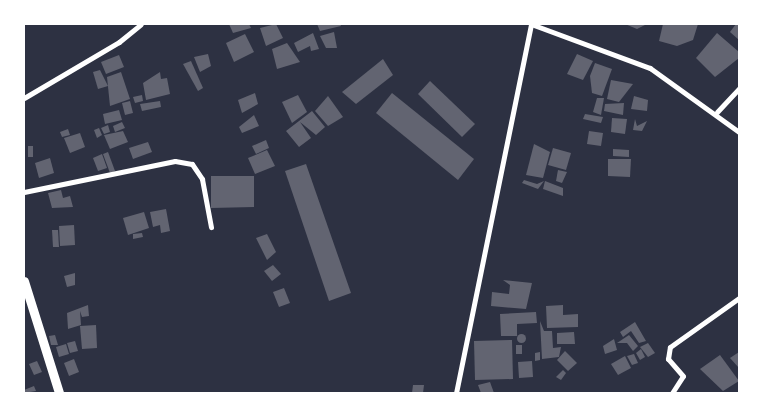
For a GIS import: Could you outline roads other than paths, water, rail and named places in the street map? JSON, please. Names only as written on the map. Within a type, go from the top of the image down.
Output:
[{"type":"street","points":[[24,98],[119,42],[141,24]]},
{"type":"street","points":[[456,393],[531,24],[650,68],[716,112],[739,132]]},
{"type":"street","points":[[716,112],[739,88]]},
{"type":"street","points":[[24,192],[175,161],[192,164],[202,179],[211,227]]},
{"type":"street","points":[[24,281],[59,393]]},
{"type":"street","points":[[672,393],[683,376],[668,359],[670,348],[739,298]]}]
